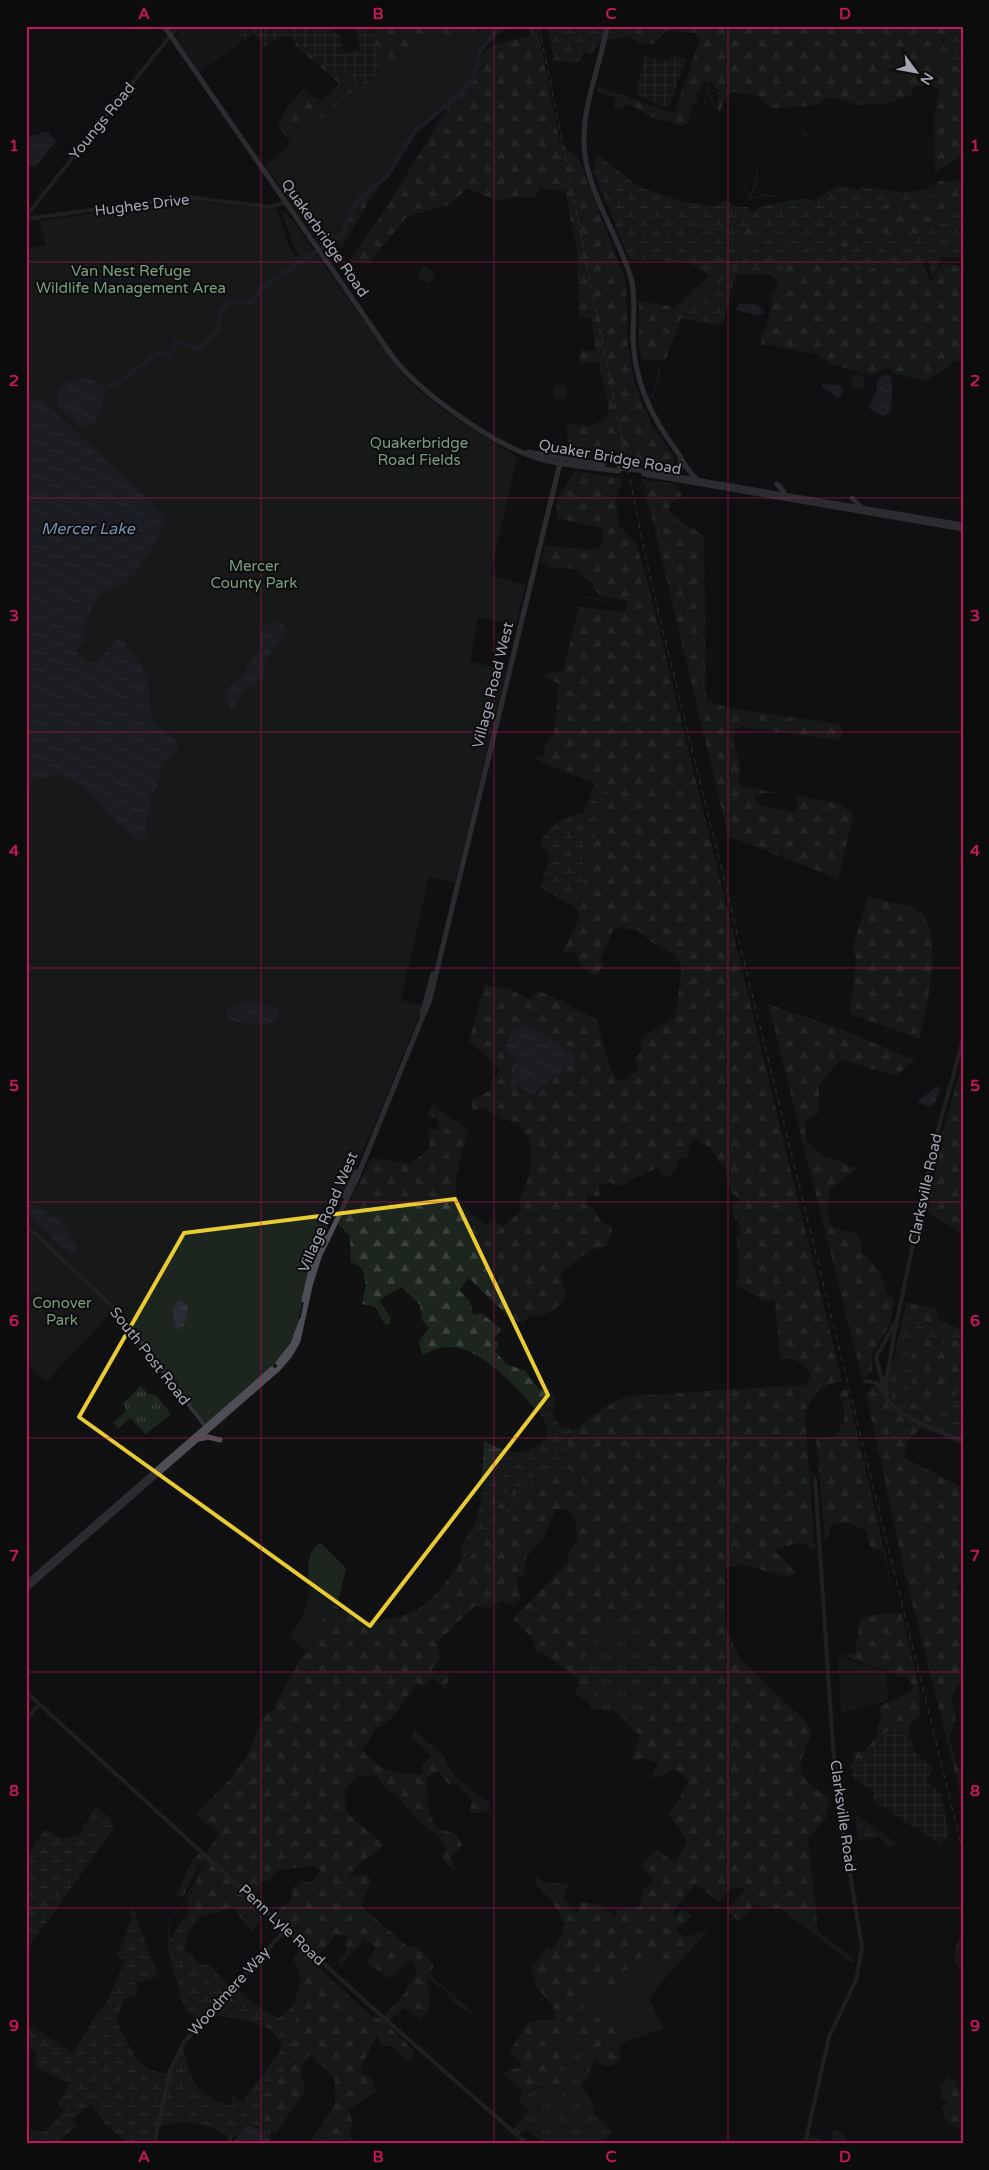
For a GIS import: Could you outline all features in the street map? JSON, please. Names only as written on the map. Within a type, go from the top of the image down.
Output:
[{"type":"main road","name":"Quakerbridge Road","points":[[164,26],[392,356],[409,376],[431,396],[493,437]]},
{"type":"main road","points":[[607,26],[584,124],[585,158],[632,282],[634,350],[643,392],[658,425],[679,453],[683,467],[698,480]]},
{"type":"main road","name":"Quaker Bridge Road","points":[[493,437],[528,455],[619,469]]},
{"type":"main road","points":[[564,448],[567,457],[572,461]]},
{"type":"main road","name":"Quaker Bridge Road","points":[[560,461],[572,461],[644,473],[963,530]]},
{"type":"main road","name":"Village Road West","points":[[26,1589],[278,1369],[295,1347],[303,1328],[310,1286],[319,1257],[357,1177],[428,1007],[540,553],[560,461]]},
{"type":"main road","points":[[671,475],[683,467]]},
{"type":"main road","name":"Quaker Bridge Road","points":[[644,473],[671,475],[963,525]]},
{"type":"main road","points":[[777,484],[786,494]]},
{"type":"main road","points":[[852,498],[862,507]]},
{"type":"main road","name":"Village Road West","points":[[26,1584],[281,1361],[295,1339],[312,1265],[352,1179],[421,1016],[449,916]]},
{"type":"main road","points":[[154,1478],[162,1474],[201,1438],[208,1436],[220,1440]]},
{"type":"street","name":"Youngs Road","points":[[26,218],[178,26]]},
{"type":"street","name":"Hughes Drive","points":[[26,218],[186,197],[270,207],[286,202]]},
{"type":"street","name":"Clarksville Road","points":[[887,1398],[885,1378],[891,1358],[897,1319],[934,1144],[963,1040]]},
{"type":"street","name":"South Post Road","points":[[26,1225],[117,1311],[206,1427]]},
{"type":"street","points":[[887,1398],[876,1357],[897,1319]]},
{"type":"street","points":[[865,1381],[872,1381],[880,1385],[887,1398],[900,1412],[963,1441]]},
{"type":"street","name":"Clarksville Road","points":[[805,2144],[828,2037],[856,1980],[862,1947],[840,1812],[833,1747],[815,1479]]},
{"type":"street","points":[[26,1692],[39,1704],[26,1720]]},
{"type":"street","name":"Penn Lyle Road","points":[[39,1704],[286,1929],[527,2144]]},
{"type":"street","name":"Woodmere Way","points":[[154,2144],[170,2071],[184,2042],[286,1929]]},
{"type":"highlighted area","points":[[455,1199],[548,1395],[370,1626],[79,1417],[184,1233]]},
{"type":"shaded area","points":[[182,26],[226,26],[231,33],[235,30],[243,42],[199,72],[176,38]]},
{"type":"shaded area","points":[[226,26],[325,26],[340,36],[344,53],[360,50],[356,29],[372,26],[382,72],[356,87],[338,76],[292,38],[284,35],[264,47],[254,33],[243,41],[235,30],[231,33]]},
{"type":"shaded area","points":[[645,55],[663,61],[677,56],[686,60],[669,105],[665,106],[640,97],[636,93]]},
{"type":"shaded area","points":[[838,1657],[886,1672],[888,1700],[841,1713]]},
{"type":"shaded area","points":[[892,1727],[913,1741],[914,1751],[933,1769],[926,1782],[940,1792],[949,1833],[941,1845],[872,1800],[876,1793],[851,1776]]},
{"type":"green space","points":[[372,26],[493,26],[479,28],[341,247],[335,241],[323,248],[267,167],[291,145],[278,124],[288,107],[303,89],[313,97],[323,101],[339,83],[295,45],[296,42],[338,76],[343,70],[352,75],[356,87],[382,72]]},
{"type":"green space","points":[[492,26],[507,26],[507,28],[499,30],[479,52],[464,88],[415,127],[382,178],[354,201],[338,237],[322,247],[265,166],[351,92],[353,94],[419,45]]},
{"type":"green space","points":[[529,26],[537,26],[559,140],[578,157],[626,282],[628,346],[635,384],[648,419],[675,459],[673,471],[568,454],[567,424],[590,426],[606,419],[609,408],[599,363],[579,362],[581,349],[596,351],[591,318],[579,317],[577,251],[565,191],[539,188],[535,197],[514,197],[496,201],[468,188],[450,204],[407,217],[369,263],[349,261],[386,208],[463,82],[485,51],[499,43],[531,36]]},
{"type":"green space","points":[[547,26],[619,26],[614,29],[617,39],[603,39],[591,54],[582,53],[580,61],[576,63],[554,61]]},
{"type":"green space","points":[[619,26],[951,26],[942,42],[952,66],[963,66],[963,155],[935,173],[934,115],[940,91],[930,84],[912,88],[912,95],[888,103],[860,105],[830,97],[813,106],[771,108],[758,95],[733,92],[724,101],[720,113],[718,113],[717,99],[720,92],[710,82],[704,82],[695,95],[698,104],[692,103],[688,124],[682,126],[645,115],[639,109],[628,105],[617,110],[614,107],[615,98],[597,91],[598,86],[674,114],[700,40],[696,33],[666,31],[654,44],[639,43],[627,35],[617,39],[614,29]]},
{"type":"green space","points":[[951,26],[963,26],[963,66],[952,66],[935,60]]},
{"type":"green space","points":[[598,155],[639,187],[681,201],[716,207],[725,200],[736,207],[749,207],[750,212],[756,212],[758,207],[798,199],[815,200],[837,186],[859,190],[860,187],[906,192],[922,190],[932,186],[933,183],[933,187],[925,201],[878,205],[876,217],[824,241],[847,248],[875,237],[876,244],[885,240],[904,239],[957,217],[963,208],[963,257],[940,257],[938,268],[932,277],[930,261],[923,260],[901,270],[889,262],[866,271],[817,260],[809,265],[801,265],[798,252],[790,252],[779,284],[770,275],[736,275],[722,325],[687,312],[688,305],[739,269],[749,241],[746,235],[758,232],[759,226],[747,226],[730,263],[709,276],[693,265],[672,261],[629,259],[596,177],[593,165]]},
{"type":"green space","points":[[963,180],[963,208],[957,217],[905,239],[885,240],[880,244],[861,239],[847,248],[843,248],[823,241],[875,217],[877,205],[925,201],[939,181]]},
{"type":"green space","name":"Mercer County Park","points":[[188,200],[277,210],[289,247],[296,257],[299,255],[293,245],[281,210],[290,217],[404,377],[444,410],[517,457],[490,576],[526,584],[516,624],[478,618],[470,661],[506,671],[455,883],[429,877],[401,1000],[423,1006],[375,1123],[313,1259],[293,1341],[281,1360],[209,1424],[205,1422],[115,1307],[26,1222],[26,248],[46,245],[39,221]]},
{"type":"green space","points":[[747,225],[759,226],[758,232],[749,241],[739,269],[688,305],[688,312],[718,323],[712,325],[681,318],[667,357],[662,360],[642,359],[639,345],[639,301],[675,307],[709,276],[730,263]]},
{"type":"green space","points":[[790,251],[798,252],[809,265],[817,260],[865,271],[889,262],[901,270],[923,260],[924,268],[931,281],[942,264],[963,266],[963,360],[955,362],[927,381],[896,374],[889,369],[883,369],[871,376],[828,363],[818,354],[761,344],[761,334],[765,329],[772,308],[771,294],[779,284]]},
{"type":"green space","points":[[424,266],[436,274],[429,284],[417,277]]},
{"type":"green space","points":[[855,375],[861,375],[865,382],[861,389],[855,389],[851,385],[851,379]]},
{"type":"green space","points":[[557,385],[563,385],[567,392],[563,399],[557,399],[553,395],[553,389]]},
{"type":"green space","points":[[575,471],[623,479],[616,497],[619,526],[636,543],[648,584],[842,1381],[823,1387],[811,1400],[805,1413],[815,1551],[801,1542],[774,1550],[796,1573],[786,1577],[742,1564],[725,1568],[725,1625],[740,1659],[808,1724],[812,1732],[803,1755],[801,1770],[803,1777],[809,1783],[829,1798],[826,1818],[808,1838],[818,1931],[856,1961],[852,1963],[780,1908],[765,1908],[756,1903],[739,1921],[727,1911],[746,1888],[732,1888],[718,1902],[696,1883],[675,1909],[672,1919],[682,1909],[692,1916],[676,1930],[685,1937],[708,1931],[671,1971],[655,1958],[642,1968],[624,1971],[610,1993],[592,1987],[586,2012],[618,2028],[618,2045],[621,2057],[613,2066],[604,2067],[594,2058],[577,2031],[567,2041],[555,2065],[563,2080],[560,2089],[564,2098],[542,2086],[533,2088],[525,2097],[522,2095],[522,2090],[503,2073],[523,2066],[510,2051],[529,2022],[555,2019],[554,2008],[537,1987],[531,1968],[548,1947],[551,1949],[558,1942],[565,1924],[551,1899],[536,1885],[536,1877],[544,1882],[568,1884],[563,1898],[577,1912],[581,1901],[600,1905],[615,1917],[618,1909],[640,1907],[643,1889],[655,1881],[641,1867],[657,1849],[675,1863],[687,1841],[669,1815],[689,1781],[675,1769],[655,1778],[651,1776],[659,1764],[644,1758],[631,1761],[640,1735],[627,1723],[667,1673],[638,1626],[619,1618],[583,1658],[591,1674],[590,1683],[603,1703],[593,1700],[589,1703],[576,1696],[575,1691],[580,1685],[575,1676],[542,1652],[537,1652],[532,1638],[513,1619],[570,1560],[566,1555],[577,1542],[576,1520],[566,1509],[556,1509],[543,1539],[527,1555],[524,1574],[517,1579],[521,1599],[514,1605],[502,1601],[490,1608],[475,1606],[437,1642],[440,1659],[431,1670],[436,1676],[447,1672],[449,1681],[444,1688],[433,1678],[422,1687],[417,1683],[393,1717],[376,1729],[362,1750],[376,1764],[389,1771],[423,1774],[422,1765],[431,1756],[411,1737],[414,1731],[441,1753],[455,1777],[490,1804],[489,1809],[476,1814],[470,1812],[472,1800],[456,1783],[449,1785],[438,1771],[427,1777],[428,1809],[435,1827],[458,1835],[462,1846],[450,1857],[456,1870],[448,1866],[443,1859],[446,1849],[439,1837],[415,1818],[397,1796],[383,1786],[377,1775],[357,1776],[344,1791],[347,1813],[384,1845],[380,1850],[362,1861],[350,1877],[366,1874],[371,1880],[361,1906],[407,1946],[419,1948],[434,1966],[429,1974],[477,2016],[462,2009],[448,1996],[448,1992],[427,1979],[430,2007],[421,2020],[404,2008],[386,2023],[414,2051],[414,2056],[408,2062],[392,2046],[381,2045],[377,2035],[361,2067],[362,2075],[373,2078],[376,2092],[348,2110],[353,2123],[349,2136],[359,2144],[325,2144],[311,2140],[335,2106],[335,2079],[310,2054],[300,2067],[305,2091],[276,2133],[271,2132],[266,2123],[257,2121],[255,2096],[261,2093],[296,2054],[284,2032],[287,2025],[296,2023],[295,2005],[300,1985],[300,1976],[293,1960],[299,1950],[371,2016],[381,2019],[405,1993],[417,1972],[413,1963],[408,1961],[390,1978],[366,1963],[375,1949],[372,1943],[364,1940],[341,1965],[337,1962],[346,1952],[346,1936],[336,1935],[318,1955],[271,1916],[291,1900],[294,1886],[302,1881],[311,1883],[321,1870],[313,1866],[278,1870],[268,1881],[261,1882],[258,1892],[250,1895],[267,1912],[251,1931],[235,1910],[227,1907],[218,1913],[200,1916],[186,1905],[206,1861],[199,1865],[184,1895],[176,1896],[192,1861],[202,1851],[206,1853],[220,1835],[213,1826],[206,1825],[196,1814],[232,1777],[249,1753],[262,1718],[273,1709],[305,1651],[312,1650],[314,1631],[332,1606],[337,1606],[340,1611],[345,1608],[371,1625],[408,1614],[421,1607],[442,1587],[473,1546],[500,1523],[495,1523],[497,1519],[490,1510],[498,1498],[513,1489],[518,1492],[503,1514],[509,1512],[514,1502],[527,1493],[532,1479],[538,1472],[556,1469],[582,1489],[582,1481],[561,1461],[569,1448],[566,1438],[595,1414],[619,1399],[628,1396],[806,1385],[812,1373],[795,1359],[780,1359],[775,1300],[765,1301],[736,1285],[740,1265],[736,1235],[740,1235],[739,1219],[735,1219],[732,1205],[741,1200],[731,1192],[724,1163],[719,1163],[712,1149],[696,1139],[689,1145],[689,1156],[677,1160],[676,1169],[670,1176],[664,1176],[658,1167],[616,1187],[610,1182],[600,1185],[599,1197],[587,1194],[585,1204],[593,1208],[602,1223],[610,1225],[612,1230],[606,1246],[589,1251],[560,1273],[566,1296],[554,1310],[541,1315],[528,1315],[524,1324],[508,1316],[469,1278],[459,1290],[470,1301],[473,1315],[481,1313],[501,1329],[494,1339],[499,1344],[495,1351],[506,1364],[525,1371],[538,1388],[555,1397],[555,1402],[547,1407],[544,1418],[498,1370],[469,1352],[455,1347],[440,1348],[422,1355],[419,1341],[429,1328],[422,1320],[420,1305],[402,1287],[379,1300],[391,1318],[389,1325],[384,1323],[375,1307],[362,1304],[366,1284],[362,1268],[351,1262],[350,1236],[338,1224],[372,1158],[410,1164],[430,1148],[428,1129],[439,1129],[437,1118],[427,1116],[432,1104],[469,1130],[456,1178],[457,1195],[464,1205],[483,1222],[487,1224],[494,1220],[503,1227],[521,1210],[519,1201],[529,1176],[532,1151],[529,1139],[518,1123],[503,1119],[483,1108],[473,1110],[471,1101],[490,1090],[492,1081],[500,1070],[469,1041],[485,981],[489,986],[507,988],[529,999],[538,991],[554,997],[597,1020],[609,1063],[617,1078],[622,1082],[638,1069],[635,1060],[641,1051],[641,1038],[675,1017],[682,967],[674,954],[651,942],[638,930],[614,928],[600,961],[604,966],[596,975],[588,972],[583,967],[576,952],[562,953],[580,918],[576,908],[609,791],[534,758],[543,757],[546,743],[554,734],[559,684],[544,677],[546,674],[563,671],[579,607],[626,612],[626,601],[602,596],[592,588],[593,583],[584,578],[578,569],[551,567],[540,561],[546,546],[597,550],[602,543],[603,531],[600,528],[557,518],[557,501]]},
{"type":"green space","points":[[643,480],[676,484],[682,497],[672,501],[668,510],[680,521],[704,536],[706,700],[729,708],[839,724],[842,728],[842,735],[839,740],[741,727],[734,734],[735,748],[740,764],[739,786],[781,793],[762,793],[754,796],[754,799],[763,806],[795,812],[798,800],[793,795],[835,802],[854,813],[838,879],[728,836]]},
{"type":"green space","points":[[595,783],[609,791],[576,908],[540,887],[550,855],[540,844],[547,832],[557,823],[570,816],[584,812]]},
{"type":"green space","points":[[868,897],[911,907],[926,919],[931,933],[932,970],[920,1039],[850,1014],[856,958],[852,950]]},
{"type":"green space","points":[[768,1004],[838,1028],[915,1060],[896,1076],[841,1059],[819,1085],[819,1113],[804,1121],[807,1143],[824,1156],[857,1168],[830,1189],[827,1214],[831,1227],[856,1233],[861,1243],[861,1251],[880,1272],[887,1294],[895,1300],[889,1326],[872,1353],[872,1370],[868,1374],[869,1377],[862,1378]]},
{"type":"green space","points":[[961,1068],[963,1069],[963,1235],[926,1211],[945,1124]]},
{"type":"green space","name":"Conover Park","points":[[26,1227],[114,1310],[46,1382],[26,1363]]},
{"type":"green space","points":[[906,1302],[936,1308],[938,1319],[959,1329],[939,1328],[910,1316],[904,1316],[895,1367],[887,1383],[892,1399],[903,1408],[916,1366],[907,1348],[907,1336],[963,1336],[961,1384],[952,1401],[932,1421],[963,1436],[963,1445],[939,1434],[920,1429],[909,1439],[903,1457],[963,1488],[963,1578],[957,1589],[963,1593],[963,1679],[951,1696],[956,1721],[949,1738],[957,1766],[963,1769],[963,1803],[904,1570],[866,1393],[886,1375],[893,1363]]},
{"type":"green space","points":[[904,1316],[910,1316],[939,1328],[963,1329],[963,1336],[944,1344],[907,1336],[907,1348],[916,1365],[904,1409],[892,1399],[887,1383],[895,1367]]},
{"type":"green space","points":[[963,1381],[963,1436],[931,1421],[936,1405],[941,1403],[951,1405]]},
{"type":"green space","points":[[141,1386],[148,1394],[156,1395],[171,1414],[146,1434],[130,1418],[118,1429],[113,1423],[126,1411],[123,1403]]},
{"type":"green space","points":[[847,1389],[891,1581],[890,1583],[884,1554],[881,1550],[870,1547],[867,1531],[851,1523],[835,1523],[830,1526],[827,1542],[825,1538],[816,1437],[835,1435],[841,1425],[844,1425],[844,1407],[838,1392]]},
{"type":"green space","points":[[555,1402],[552,1412],[560,1428],[576,1429],[566,1438],[569,1448],[561,1461],[582,1481],[583,1489],[556,1469],[538,1472],[532,1479],[527,1493],[515,1502],[517,1508],[510,1512],[504,1524],[503,1515],[517,1492],[513,1489],[498,1498],[490,1510],[497,1519],[495,1523],[501,1523],[474,1546],[461,1564],[461,1546],[476,1522],[481,1500],[484,1441],[502,1449],[517,1452],[524,1452],[539,1445],[548,1438],[544,1418],[547,1406]]},
{"type":"green space","points":[[318,1544],[322,1544],[346,1568],[337,1606],[332,1606],[314,1631],[312,1650],[305,1651],[290,1635],[306,1608],[310,1557]]},
{"type":"green space","points":[[881,1613],[902,1614],[919,1688],[920,1716],[911,1724],[909,1736],[891,1727],[855,1772],[850,1766],[855,1760],[853,1753],[864,1751],[878,1736],[876,1728],[881,1720],[880,1706],[911,1692],[913,1686],[908,1679],[842,1655],[855,1653],[860,1622],[864,1617]]},
{"type":"green space","points":[[619,1618],[638,1626],[667,1673],[627,1723],[615,1711],[592,1709],[589,1703],[593,1700],[603,1703],[590,1683],[591,1674],[583,1658]]},
{"type":"green space","points":[[95,1807],[111,1818],[114,1828],[26,1951],[26,1857],[45,1829],[62,1839],[80,1834]]},
{"type":"green space","points":[[856,1816],[896,1843],[887,1847],[880,1837],[858,1841]]},
{"type":"green space","points":[[132,1904],[158,1976],[136,1983],[138,1994],[125,1999],[116,2020],[136,2059],[150,2070],[169,2074],[182,2045],[189,2069],[196,2084],[208,2096],[232,2106],[232,2096],[243,2102],[282,2048],[278,2038],[272,2031],[262,2025],[205,2013],[195,2020],[182,2000],[167,1945],[180,1923],[190,1914],[186,1905],[200,1916],[189,1931],[184,1949],[199,1963],[211,1966],[228,1985],[265,2012],[279,2018],[294,2005],[296,2023],[287,2025],[284,2032],[297,2054],[271,2092],[255,2096],[262,2108],[257,2121],[266,2123],[271,2132],[270,2137],[260,2128],[246,2124],[229,2144],[226,2134],[207,2126],[185,2122],[158,2126],[151,2144],[128,2144],[104,2123],[92,2104],[72,2119],[77,2126],[56,2144],[32,2144],[30,2130],[44,2132],[65,2111],[57,2104],[70,2084],[35,2067],[37,2053],[26,2046],[26,2036],[33,2027],[73,2054],[98,2011],[104,2007],[125,1962],[118,1955],[131,1920]]},
{"type":"green space","points":[[963,1930],[963,1966],[959,1967],[954,1962],[954,1953]]},
{"type":"green space","points":[[655,1958],[671,1971],[649,1998],[663,2028],[618,2045],[618,2028],[586,2012],[576,1994],[592,1987],[610,1992],[624,1971],[642,1968]]},
{"type":"green space","points":[[577,2031],[594,2058],[588,2078],[581,2084],[594,2105],[593,2112],[612,2132],[602,2144],[544,2144],[527,2129],[518,2135],[512,2130],[529,2111],[518,2100],[522,2095],[525,2097],[535,2089],[544,2088],[563,2098],[560,2089],[563,2080],[555,2065],[567,2041]]},
{"type":"green space","points":[[947,2076],[956,2081],[956,2087],[963,2089],[963,2132],[948,2122],[942,2109],[947,2102],[941,2097],[941,2085],[944,2084]]},
{"type":"green space","points":[[838,2130],[844,2135],[848,2144],[808,2144],[810,2135],[831,2143],[834,2131]]},
{"type":"water","points":[[46,131],[56,141],[36,167],[26,165],[26,136],[37,135]]},
{"type":"water","points":[[738,304],[757,305],[765,312],[757,315],[736,310]]},
{"type":"water","points":[[886,374],[890,376],[892,394],[891,412],[884,416],[872,411],[869,406],[876,392],[877,380]]},
{"type":"water","points":[[87,379],[101,383],[105,388],[104,400],[96,422],[84,430],[56,404],[59,389],[72,380]]},
{"type":"water","points":[[823,383],[842,386],[843,394],[837,398],[822,386]]},
{"type":"water","name":"Mercer Lake","points":[[26,398],[39,400],[50,407],[166,517],[160,535],[147,555],[142,559],[136,572],[124,585],[106,590],[96,601],[82,634],[85,641],[77,647],[77,652],[87,662],[98,662],[115,639],[122,639],[147,673],[154,723],[177,741],[178,749],[163,763],[155,792],[148,797],[151,802],[146,824],[147,836],[143,840],[133,838],[88,791],[61,774],[35,780],[26,794],[26,777],[30,772],[26,763]]},
{"type":"water","points":[[274,620],[284,625],[284,631],[280,641],[266,660],[264,678],[246,689],[231,711],[225,696],[226,691],[245,673],[248,664],[260,650],[260,637],[263,628]]},
{"type":"water","points":[[248,1001],[278,1009],[279,1013],[270,1025],[229,1021],[226,1013],[227,1007]]},
{"type":"water","points":[[526,1024],[575,1055],[574,1061],[554,1080],[541,1084],[534,1095],[520,1088],[519,1083],[513,1093],[510,1086],[517,1061],[505,1046],[511,1033]]},
{"type":"water","points":[[936,1087],[940,1087],[936,1101],[931,1107],[917,1102]]},
{"type":"water","points":[[26,1205],[35,1205],[64,1224],[77,1247],[74,1255],[64,1249],[39,1224],[26,1215]]},
{"type":"water","points":[[180,1300],[187,1304],[188,1311],[180,1330],[176,1328],[172,1309]]},
{"type":"water","points":[[246,2124],[265,2133],[271,2144],[232,2144]]},
{"type":"waterway","points":[[100,390],[118,383],[156,354],[164,353],[170,357],[177,340],[198,350],[218,330],[221,310],[224,307],[231,302],[252,303],[262,287],[342,235],[349,215],[359,199],[388,175],[415,131],[464,90],[473,79],[480,51],[494,34],[506,26]]},
{"type":"waterway","points":[[704,107],[708,81]]},
{"type":"waterway","points":[[709,89],[720,94]]},
{"type":"waterway","points":[[708,91],[716,109]]},
{"type":"waterway","points":[[699,93],[708,91]]},
{"type":"waterway","points":[[799,142],[805,135],[802,131]]},
{"type":"waterway","points":[[805,132],[806,136],[809,133]]},
{"type":"waterway","points":[[750,198],[756,182],[757,167]]},
{"type":"waterway","points":[[741,182],[748,192],[749,200]]},
{"type":"waterway","points":[[750,199],[764,195],[779,197]]},
{"type":"waterway","points":[[686,222],[807,248],[843,260],[869,264],[947,243],[963,233]]},
{"type":"waterway","points":[[659,360],[661,344],[666,330],[674,317],[696,295],[735,269],[746,236]]},
{"type":"waterway","points":[[650,402],[658,381],[659,368]]},
{"type":"waterway","points":[[646,466],[646,431],[650,420],[645,411],[647,407]]},
{"type":"waterway","points":[[643,480],[641,488],[658,525],[659,540],[670,547],[674,570],[684,596],[689,620],[704,666],[702,695]]},
{"type":"waterway","points":[[585,597],[605,601]]},
{"type":"waterway","points":[[872,1452],[889,1440],[921,1425],[963,1346]]},
{"type":"waterway","points":[[409,1623],[427,1603],[438,1596],[442,1588],[451,1584],[473,1582],[488,1565],[498,1558],[493,1533],[505,1520],[503,1517],[514,1499],[540,1467],[558,1458],[583,1457],[590,1452],[601,1449],[640,1458],[657,1447],[686,1476],[700,1484],[710,1486],[741,1484],[782,1474],[813,1474]]},
{"type":"waterway","points":[[817,1475],[825,1475],[863,1455]]},
{"type":"waterway","points":[[209,1854],[215,1839],[234,1819],[236,1812],[235,1778],[244,1767],[258,1733],[276,1715],[287,1697],[303,1682],[315,1657],[317,1638],[334,1616],[356,1637]]},
{"type":"waterway","points":[[357,1904],[342,1886],[351,1862],[366,1849],[368,1837],[336,1819],[327,1811],[333,1785],[330,1766],[334,1757],[334,1750],[343,1742],[337,1713],[339,1699],[349,1688],[344,1651],[348,1644],[362,1635],[380,1629],[405,1625]]},
{"type":"waterway","points":[[189,2013],[183,2002],[168,1946],[170,1919],[187,1898],[206,1858]]},
{"type":"railway","points":[[539,26],[644,549],[660,619],[963,1852]]},
{"type":"park label","name":"Van Nest Refuge Wildlife Management Area","points":[[131,280]]},
{"type":"park label","name":"Quakerbridge Road Fields","points":[[419,452]]}]
